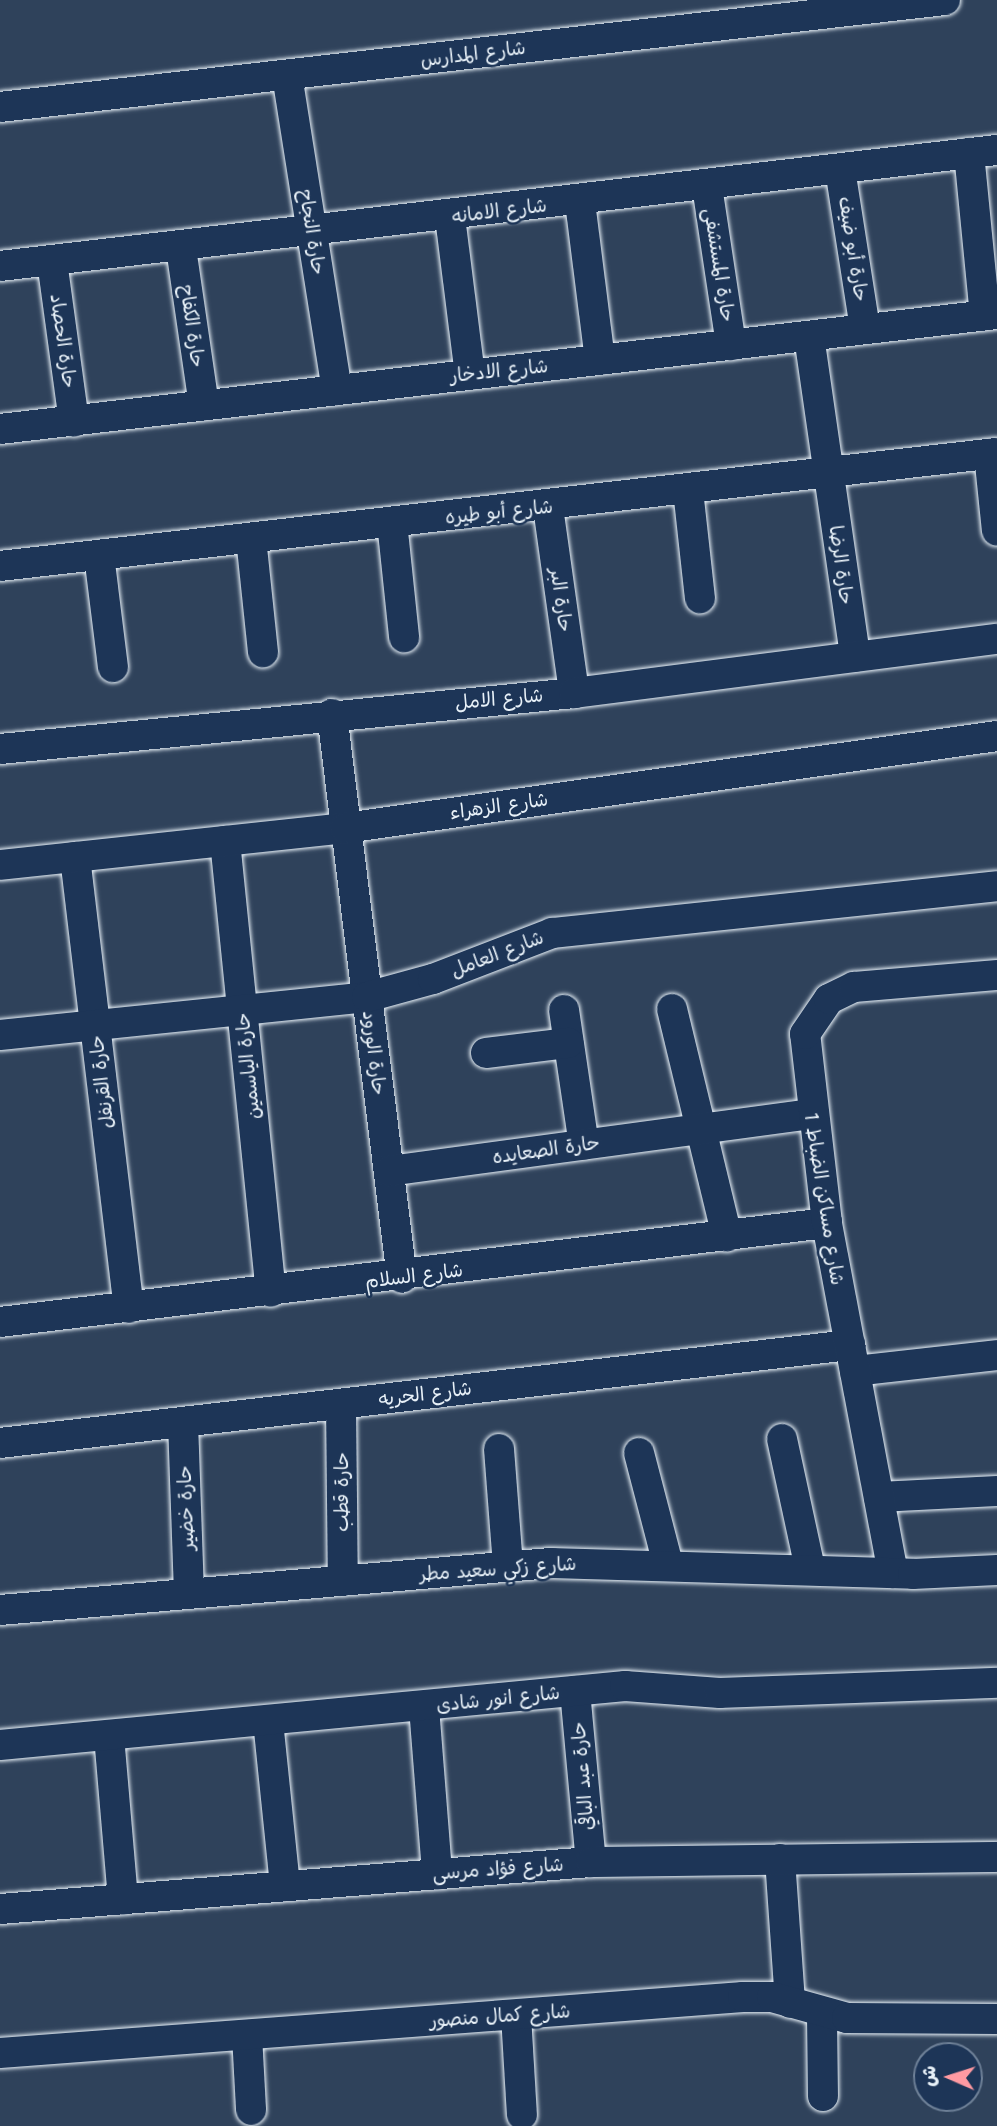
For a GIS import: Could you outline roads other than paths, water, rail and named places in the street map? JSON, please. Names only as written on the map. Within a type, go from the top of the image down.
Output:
[{"type":"street","name":"شارع المدارس","points":[[0,107],[945,0]]},
{"type":"street","name":"حارة النجاح","points":[[286,75],[337,390]]},
{"type":"street","name":"شارع الامانه","points":[[0,266],[312,234],[983,151]]},
{"type":"street","points":[[983,151],[991,314]]},
{"type":"street","name":"حارة أبو ضيف","points":[[840,169],[865,329]]},
{"type":"street","name":"حارة المستشفى","points":[[707,186],[731,345]]},
{"type":"street","points":[[580,202],[600,360]]},
{"type":"street","points":[[450,217],[470,375]]},
{"type":"street","name":"حارة الكفاح","points":[[181,248],[204,405]]},
{"type":"street","name":"حارة الحصاد","points":[[52,261],[74,421]]},
{"type":"street","name":"شارع الادخار","points":[[0,429],[991,314]]},
{"type":"street","name":"حارة الرضا","points":[[809,336],[855,657]]},
{"type":"street","points":[[993,453],[997,531]]},
{"type":"street","name":"شارع أبو طيره","points":[[0,566],[392,522],[548,508],[993,453]]},
{"type":"street","points":[[688,490],[700,598]]},
{"type":"street","name":"حارة البر","points":[[548,508],[574,692]]},
{"type":"street","points":[[392,522],[404,637]]},
{"type":"street","points":[[251,538],[263,652]]},
{"type":"street","points":[[99,555],[113,667]]},
{"type":"street","name":"شارع الامل","points":[[0,749],[574,692],[997,639]]},
{"type":"street","name":"حارة الورود","points":[[332,714],[402,1278]]},
{"type":"street","name":"شارع الزهراء","points":[[0,864],[345,828],[997,736]]},
{"type":"street","name":"حارة الياسمين","points":[[225,841],[271,1292]]},
{"type":"street","name":"حارة القرنفل","points":[[75,857],[129,1308]]},
{"type":"street","name":"شارع العامل","points":[[0,1035],[367,997],[433,979],[552,933],[997,886]]},
{"type":"street","name":"شارع مساكن الضباط 1","points":[[893,1573],[827,1223],[810,1114],[805,1034],[829,999],[854,987],[997,975]]},
{"type":"street","points":[[672,1009],[727,1236]]},
{"type":"street","points":[[564,1010],[584,1144]]},
{"type":"street","points":[[486,1053],[568,1043]]},
{"type":"street","name":"حارة الصعايده","points":[[389,1171],[810,1114]]},
{"type":"street","name":"شارع السلام","points":[[0,1322],[402,1278],[827,1223]]},
{"type":"street","name":"شارع الحريه","points":[[0,1443],[341,1404],[852,1358],[997,1354]]},
{"type":"street","name":"حارة قطب","points":[[341,1404],[343,1581]]},
{"type":"street","name":"حارة خضير","points":[[183,1422],[189,1594]]},
{"type":"street","points":[[782,1439],[810,1569]]},
{"type":"street","points":[[499,1450],[508,1566]]},
{"type":"street","points":[[639,1453],[668,1563]]},
{"type":"street","points":[[879,1497],[997,1491]]},
{"type":"street","name":"شارع زكي سعيد مطر","points":[[0,1610],[508,1566],[668,1563],[893,1573],[997,1570]]},
{"type":"street","name":"شارع انور شادى","points":[[0,1745],[424,1707],[575,1690],[997,1683]]},
{"type":"street","name":"حارة عبد الباقي","points":[[575,1690],[591,1862]]},
{"type":"street","points":[[424,1707],[438,1874]]},
{"type":"street","points":[[268,1721],[285,1886]]},
{"type":"street","points":[[109,1736],[123,1899]]},
{"type":"street","name":"شارع فؤاد مرسى","points":[[0,1909],[591,1862],[997,1857]]},
{"type":"street","points":[[780,1859],[790,2003]]},
{"type":"street","name":"شارع كمال منصور","points":[[0,2053],[743,1997],[790,2003],[822,2016],[997,2019]]},
{"type":"street","points":[[516,2015],[522,2115]]},
{"type":"street","points":[[822,2016],[823,2095]]},
{"type":"street","points":[[247,2035],[251,2110]]}]
